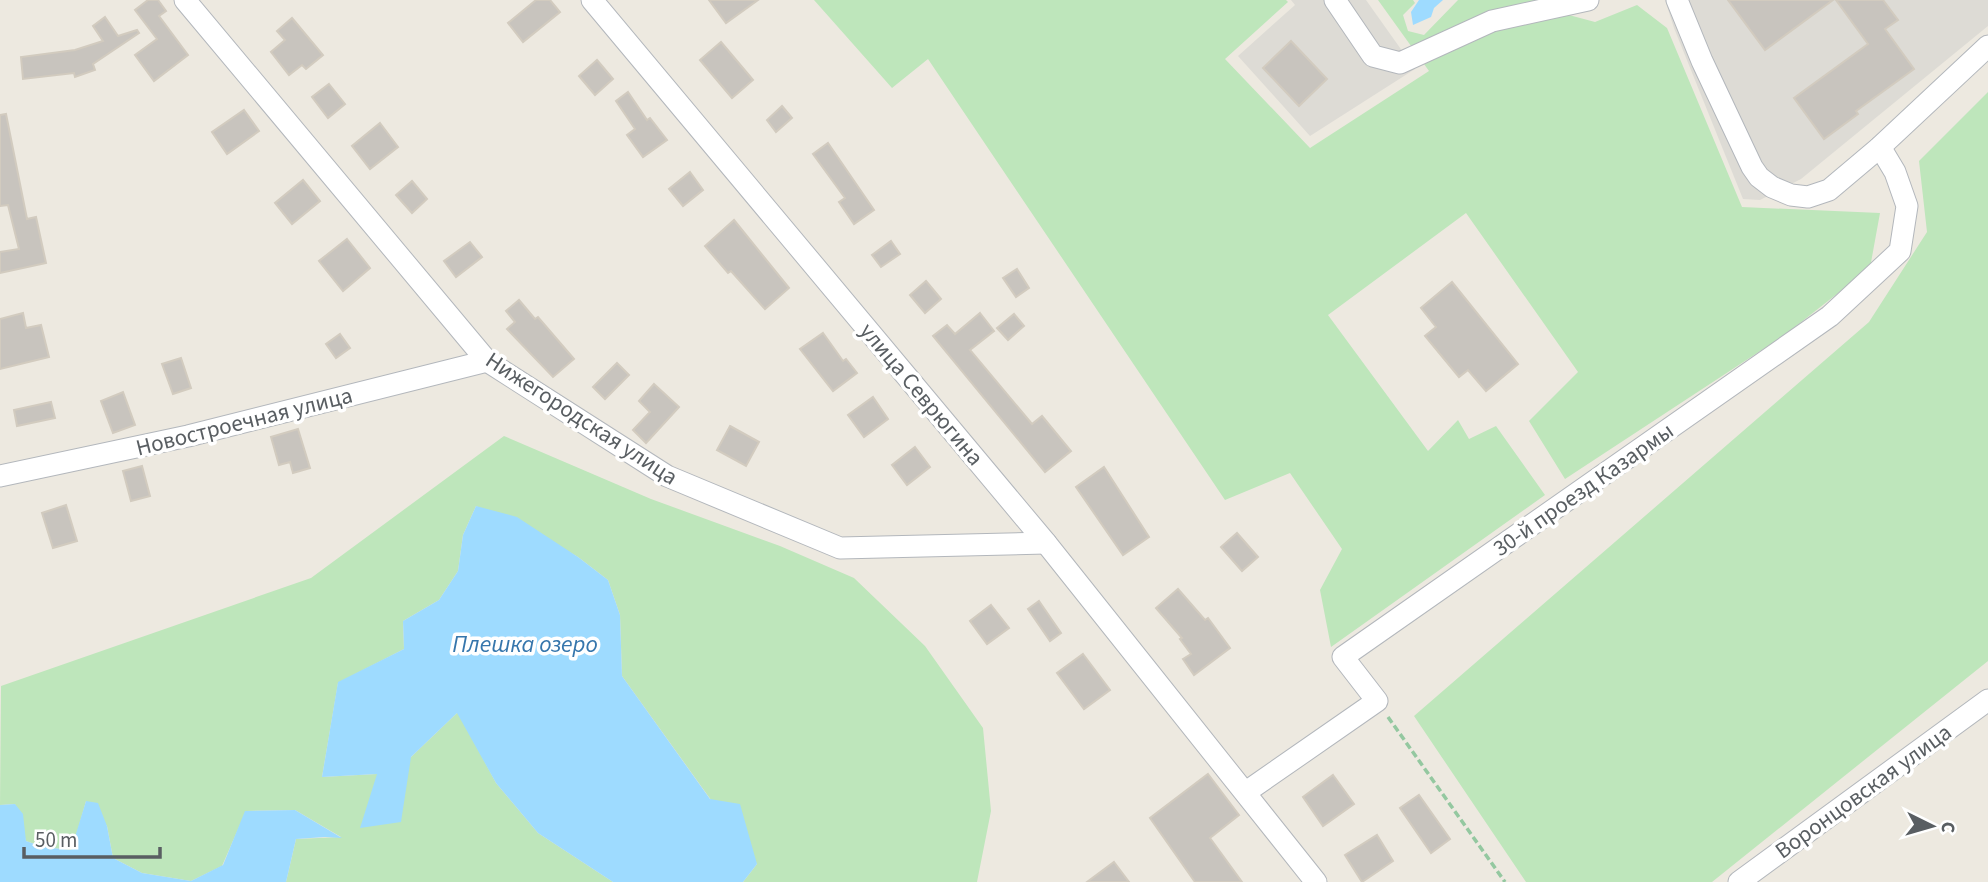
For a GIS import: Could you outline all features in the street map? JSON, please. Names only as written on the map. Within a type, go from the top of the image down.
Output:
[{"type":"street","name":"Нижегородская улица","points":[[185,0],[487,361],[667,476],[840,548],[1046,543]]},
{"type":"street","name":"улица Севрюгина","points":[[592,0],[1046,543],[1316,882]]},
{"type":"street","points":[[1335,0],[1373,57],[1400,64],[1492,21],[1588,0]]},
{"type":"street","points":[[1677,0],[1730,123],[1759,177],[1772,187],[1791,195],[1808,197],[1829,190],[1880,147],[1988,46]]},
{"type":"street","name":"30-й проезд Казармы","points":[[1377,701],[1343,657],[1830,316],[1900,251],[1907,206],[1895,172],[1880,147]]},
{"type":"street","name":"Новостроечная улица","points":[[0,477],[188,436],[487,361]]},
{"type":"street","name":"Воронцовская улица","points":[[1739,882],[1988,700]]},
{"type":"street","points":[[1247,792],[1377,701]]},
{"type":"path","points":[[1377,701],[1505,882]]},
{"type":"shaded area","points":[[1291,0],[1366,0],[1415,69],[1310,136],[1238,56],[1295,5]]},
{"type":"shaded area","points":[[1665,0],[1988,0],[1988,26],[1801,179],[1760,200],[1743,199]]},
{"type":"green space","points":[[814,0],[1286,0],[1288,2],[1225,59],[1310,148],[1429,71],[1378,0],[1413,0],[1415,3],[1403,15],[1408,31],[1424,35],[1458,0],[1543,0],[1539,7],[1595,22],[1637,5],[1667,28],[1742,207],[1880,213],[1870,268],[1786,334],[1565,479],[1529,421],[1578,372],[1466,213],[1328,315],[1428,451],[1458,420],[1469,439],[1496,426],[1545,495],[1331,647],[1320,590],[1342,549],[1290,473],[1225,500],[928,59],[892,88]]},
{"type":"green space","points":[[1988,92],[1988,661],[1712,882],[1526,882],[1414,716],[1869,322],[1927,232],[1919,161]]},
{"type":"green space","points":[[504,436],[651,499],[780,546],[854,578],[925,646],[983,728],[991,811],[977,882],[743,882],[757,864],[622,676],[620,615],[608,580],[578,557],[549,540],[476,506],[463,535],[458,571],[439,600],[403,621],[404,649],[338,683],[322,777],[377,774],[411,757],[458,712],[496,783],[538,833],[613,882],[286,882],[296,839],[341,837],[295,810],[246,811],[222,866],[191,881],[142,873],[113,858],[107,826],[86,801],[72,850],[43,847],[26,841],[15,804],[0,805],[1,686],[311,578]]},
{"type":"water","points":[[1419,0],[1443,0],[1434,8],[1431,17],[1413,25],[1411,12]]},
{"type":"water","name":"Плешка озеро","points":[[476,506],[517,517],[608,580],[620,615],[622,676],[710,799],[740,804],[757,864],[743,882],[613,882],[538,833],[496,783],[457,713],[411,757],[401,822],[360,828],[377,774],[322,777],[338,682],[404,649],[403,621],[439,600],[458,571],[463,535]]},
{"type":"water","points":[[86,801],[98,803],[107,826],[113,858],[142,873],[191,881],[223,865],[245,811],[295,810],[342,838],[296,839],[286,882],[0,882],[0,805],[15,804],[23,814],[26,841],[43,847],[71,850]]},
{"type":"building","points":[[148,0],[158,0],[166,11],[159,16],[188,55],[154,81],[135,55],[157,39],[135,10]]},
{"type":"building","points":[[536,0],[550,0],[560,12],[523,42],[508,23]]},
{"type":"building","points":[[709,0],[758,0],[726,23]]},
{"type":"building","points":[[1728,0],[1833,0],[1765,50]]},
{"type":"building","points":[[1836,0],[1883,0],[1898,20],[1885,29],[1914,69],[1856,111],[1858,114],[1824,139],[1794,98],[1868,44]]},
{"type":"building","points":[[105,17],[118,36],[137,30],[139,33],[93,64],[95,70],[75,77],[74,73],[23,79],[21,57],[75,50],[103,41],[93,26]]},
{"type":"building","points":[[292,18],[323,55],[306,69],[302,65],[289,75],[271,52],[285,40],[277,31]]},
{"type":"building","points":[[1291,41],[1327,79],[1299,106],[1263,68]]},
{"type":"building","points":[[721,42],[753,80],[732,98],[700,60]]},
{"type":"building","points":[[597,60],[613,79],[595,95],[579,76]]},
{"type":"building","points":[[329,84],[345,104],[328,118],[312,97]]},
{"type":"building","points":[[628,92],[647,120],[650,118],[667,140],[643,157],[627,135],[635,129],[616,101]]},
{"type":"building","points":[[782,106],[792,118],[776,132],[767,120]]},
{"type":"building","points":[[244,110],[259,131],[227,154],[212,132]]},
{"type":"building","points":[[6,114],[27,219],[36,217],[46,263],[0,273],[0,252],[19,249],[8,205],[0,206],[0,115]]},
{"type":"building","points":[[380,123],[398,147],[370,169],[352,146]]},
{"type":"building","points":[[828,143],[874,210],[854,224],[839,202],[845,198],[813,154]]},
{"type":"building","points":[[690,172],[703,190],[683,206],[669,189]]},
{"type":"building","points":[[303,180],[320,201],[292,224],[275,203]]},
{"type":"building","points":[[412,181],[427,199],[412,213],[396,195]]},
{"type":"building","points":[[734,220],[789,288],[765,309],[705,246]]},
{"type":"building","points":[[347,239],[370,268],[343,291],[319,261]]},
{"type":"building","points":[[891,241],[900,254],[881,267],[872,255]]},
{"type":"building","points":[[470,242],[482,257],[456,277],[444,261]]},
{"type":"building","points":[[1017,269],[1029,288],[1016,297],[1003,278]]},
{"type":"building","points":[[926,281],[941,299],[925,313],[910,295]]},
{"type":"building","points":[[1452,282],[1518,364],[1486,391],[1468,370],[1459,377],[1425,336],[1436,327],[1421,308]]},
{"type":"building","points":[[519,300],[535,319],[538,317],[574,359],[553,377],[507,329],[515,322],[506,311]]},
{"type":"building","points":[[23,313],[26,328],[41,325],[49,357],[0,369],[0,319]]},
{"type":"building","points":[[980,313],[994,331],[970,350],[1032,424],[1042,416],[1071,451],[1045,472],[933,336],[947,325],[955,334]]},
{"type":"building","points":[[1014,314],[1024,326],[1008,340],[997,328]]},
{"type":"building","points":[[823,333],[843,361],[846,359],[857,373],[833,391],[800,349]]},
{"type":"building","points":[[340,334],[350,348],[336,358],[326,344]]},
{"type":"building","points":[[181,358],[191,388],[173,394],[162,364]]},
{"type":"building","points":[[617,363],[629,375],[605,399],[593,387]]},
{"type":"building","points":[[654,384],[679,407],[646,443],[633,430],[650,412],[639,401]]},
{"type":"building","points":[[123,392],[135,425],[113,433],[101,401]]},
{"type":"building","points":[[873,397],[888,419],[864,437],[848,415]]},
{"type":"building","points":[[51,402],[55,418],[17,426],[14,410]]},
{"type":"building","points":[[730,426],[759,442],[746,466],[717,450]]},
{"type":"building","points":[[298,429],[310,468],[293,473],[290,462],[279,465],[271,437]]},
{"type":"building","points":[[915,447],[930,467],[907,485],[892,465]]},
{"type":"building","points":[[142,466],[150,496],[131,501],[123,471]]},
{"type":"building","points":[[1104,467],[1149,537],[1123,555],[1076,487]]},
{"type":"building","points":[[66,505],[77,541],[53,548],[42,513]]},
{"type":"building","points":[[1237,533],[1258,557],[1242,571],[1221,547]]},
{"type":"building","points":[[1178,589],[1205,620],[1208,618],[1230,648],[1194,675],[1183,659],[1191,654],[1180,639],[1182,638],[1156,608]]},
{"type":"building","points":[[1039,601],[1061,633],[1050,641],[1028,609]]},
{"type":"building","points":[[991,605],[1009,628],[987,644],[970,621]]},
{"type":"building","points":[[1083,654],[1110,690],[1084,709],[1057,673]]},
{"type":"building","points":[[1208,774],[1239,815],[1210,838],[1242,882],[1195,882],[1150,818]]},
{"type":"building","points":[[1333,775],[1354,804],[1323,826],[1303,797]]},
{"type":"building","points":[[1419,795],[1450,839],[1431,853],[1400,808]]},
{"type":"building","points":[[1377,835],[1393,861],[1362,882],[1345,855]]},
{"type":"building","points":[[1114,862],[1129,882],[1087,882]]}]
